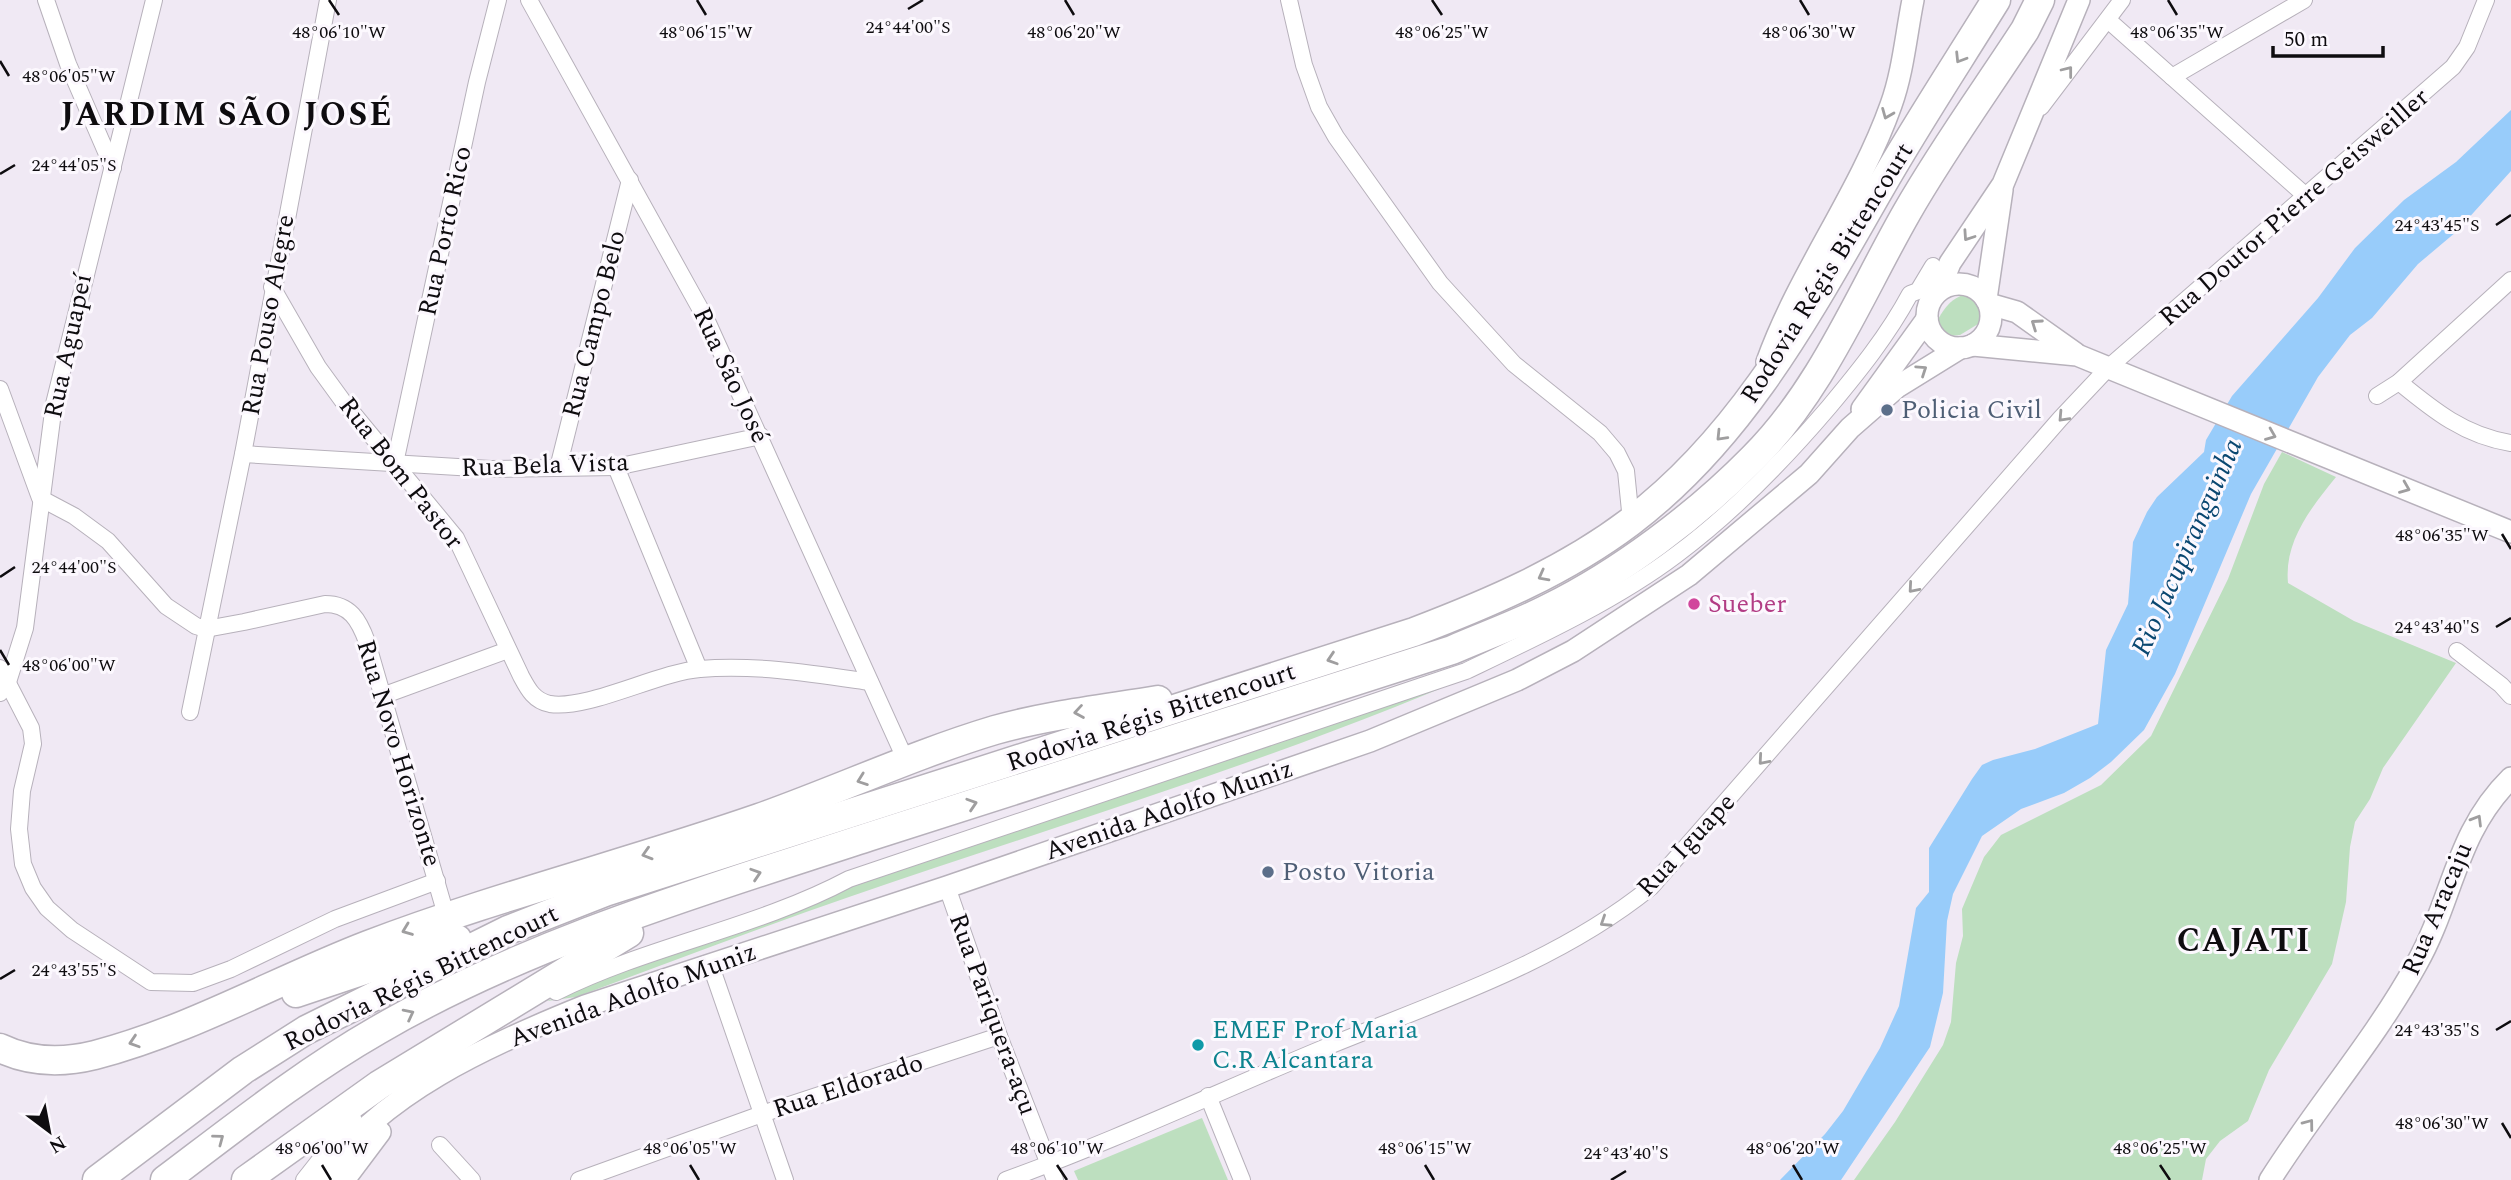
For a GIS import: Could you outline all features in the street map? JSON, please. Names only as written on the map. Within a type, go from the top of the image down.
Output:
[{"type":"highway","name":"Rodovia Régis Bittencourt","points":[[97,1180],[233,1077],[306,1030],[508,930],[605,892],[1414,632],[1504,597],[1588,552],[1669,490],[1728,429],[1754,396],[1817,299],[1881,187],[1996,0]]},
{"type":"highway","name":"Rodovia Régis Bittencourt","points":[[165,1180],[301,1078],[378,1030],[461,987],[538,952],[707,890],[1452,650],[1550,608],[1623,564],[1694,510],[1755,457],[1805,393],[1839,338],[1908,211],[2025,30],[2040,0]]},
{"type":"highway","points":[[198,1019],[337,957],[446,915],[759,818],[993,731],[1045,718],[1243,687]]},
{"type":"highway","points":[[246,1180],[379,1085],[596,952],[707,890]]},
{"type":"highway","points":[[0,1048],[32,1059],[62,1061],[95,1055],[198,1019],[298,992],[453,940],[508,930]]},
{"type":"street","points":[[46,0],[68,64],[113,168]]},
{"type":"street","name":"Rua Aguapeí","points":[[3,681],[25,628],[54,404],[89,250],[113,168],[154,0]]},
{"type":"street","name":"Rua Pouso Alegre","points":[[190,712],[243,454],[272,287],[328,0]]},
{"type":"street","name":"Rua Porto Rico","points":[[395,463],[477,82],[498,0]]},
{"type":"street","name":"Rua São José","points":[[529,0],[707,321],[907,763]]},
{"type":"street","points":[[1289,0],[1304,65],[1320,107],[1336,137],[1440,283],[1514,364],[1600,433],[1617,453],[1626,471],[1631,521]]},
{"type":"street","points":[[1754,396],[1778,330],[1873,148],[1891,104],[1913,0]]},
{"type":"street","points":[[1850,428],[1927,318],[1932,298],[1939,290],[1950,263],[2003,184],[2079,0]]},
{"type":"street","points":[[2029,122],[2122,0]]},
{"type":"street","points":[[2172,77],[2304,0]]},
{"type":"street","name":"Rua Doutor Pierre Geisweiller","points":[[2109,367],[2453,68],[2467,47],[2486,0]]},
{"type":"street","points":[[2108,20],[2306,196]]},
{"type":"street","name":"Rua Campo Belo","points":[[558,468],[630,180]]},
{"type":"street","points":[[1850,428],[1897,387],[1966,346],[1989,327],[1987,301],[2003,184]]},
{"type":"street","points":[[268,1180],[416,1073],[494,1025],[581,979],[817,896],[849,879],[1453,675],[1557,627],[1676,555],[1763,481],[1846,387],[1893,327],[1910,294],[1918,291],[1933,266]]},
{"type":"street","points":[[2377,396],[2399,382],[2511,280]]},
{"type":"street","points":[[1939,290],[1951,285],[1965,284],[1977,289],[1987,301],[2017,312],[2077,355],[2511,532]]},
{"type":"street","name":"Rua Bom Pastor","points":[[272,287],[318,367],[456,538],[508,650],[530,692],[540,701],[571,704],[699,669],[820,674],[870,682]]},
{"type":"street","points":[[1927,318],[1937,340],[1966,346],[2077,355]]},
{"type":"street","name":"Rua Iguape","points":[[1006,1180],[1500,975],[1583,937],[1651,887],[2109,367]]},
{"type":"street","points":[[2399,382],[2444,419],[2476,434],[2511,443]]},
{"type":"street","points":[[0,389],[40,498],[74,516],[108,541],[166,606],[182,619],[206,629]]},
{"type":"street","name":"Avenida Adolfo Muniz","points":[[321,1180],[352,1143],[426,1082],[481,1051],[539,1024],[584,1006],[711,967],[1370,741],[1517,680],[1573,651],[1689,575],[1809,474],[1850,428]]},
{"type":"street","name":"Rua Bela Vista","points":[[243,454],[491,469],[616,467],[761,436]]},
{"type":"street","points":[[616,467],[699,669]]},
{"type":"street","name":"Rua Novo Horizonte","points":[[206,629],[325,604],[339,604],[360,623],[446,915]]},
{"type":"street","points":[[382,696],[508,650]]},
{"type":"street","points":[[2457,651],[2511,696]]},
{"type":"street","points":[[3,681],[32,728],[33,744],[22,791],[19,829],[23,864],[33,888],[47,908],[72,930],[151,982],[193,983],[231,969],[335,919],[436,881]]},
{"type":"street","name":"Rua Aracaju","points":[[2270,1180],[2383,1023],[2437,922],[2471,829],[2489,801],[2511,778]]},
{"type":"street","name":"Rua Pariquera-açu","points":[[947,887],[999,1036],[1055,1180]]},
{"type":"street","points":[[711,967],[785,1180]]},
{"type":"street","name":"Rua Eldorado","points":[[579,1180],[762,1114],[999,1036]]},
{"type":"street","name":"Avenida Adolfo Muniz","points":[[344,1180],[379,1133],[426,1082]]},
{"type":"street","points":[[1208,1096],[1242,1180]]},
{"type":"street","points":[[304,1180],[353,1118]]},
{"type":"street","points":[[440,1145],[472,1180]]},
{"type":"green space","points":[[1974,293],[1983,306],[1983,321],[1960,335],[1940,337],[1933,332],[1948,305],[1959,297]]},
{"type":"green space","points":[[2282,452],[2336,477],[2309,513],[2295,539],[2290,553],[2288,583],[2354,621],[2456,663],[2383,768],[2370,799],[2355,822],[2350,847],[2346,902],[2332,964],[2269,1070],[2248,1121],[2220,1141],[2206,1159],[2202,1180],[1854,1180],[1895,1122],[1943,1045],[1951,1022],[1956,963],[1963,936],[1962,909],[1984,857],[2001,835],[2101,785],[2151,736],[2228,579],[2264,484]]},
{"type":"green space","points":[[1516,656],[1435,691],[1269,755],[849,897],[576,997],[547,1001],[622,968],[858,881]]},
{"type":"green space","points":[[1202,1118],[1228,1180],[1078,1180],[1074,1171]]},
{"type":"water","name":"Rio Jacupiranguinha","points":[[2511,110],[2511,171],[2456,232],[2418,264],[2372,318],[2350,335],[2318,377],[2251,494],[2175,674],[2144,730],[2090,778],[2064,793],[2021,809],[1982,836],[1953,894],[1947,921],[1943,993],[1930,1047],[1841,1180],[1780,1180],[1825,1134],[1843,1111],[1880,1048],[1899,1006],[1916,908],[1929,892],[1929,848],[1972,779],[1982,765],[1993,760],[2035,749],[2098,724],[2106,650],[2128,604],[2133,542],[2157,497],[2204,452],[2206,440],[2232,396],[2318,298],[2355,248],[2404,200],[2456,162]]},
{"type":"place","name":"Policia Civil","points":[[1887,410]]},
{"type":"place","name":"Sueber","points":[[1694,604]]},
{"type":"place","name":"Posto Vitoria","points":[[1268,872]]},
{"type":"place","name":"EMEF Prof Maria C.R Alcantara","points":[[1198,1045]]},
{"type":"district","name":"JARDIM SÃO JOSÉ","points":[[227,115]]},
{"type":"district","name":"CAJATI","points":[[2244,941]]}]
